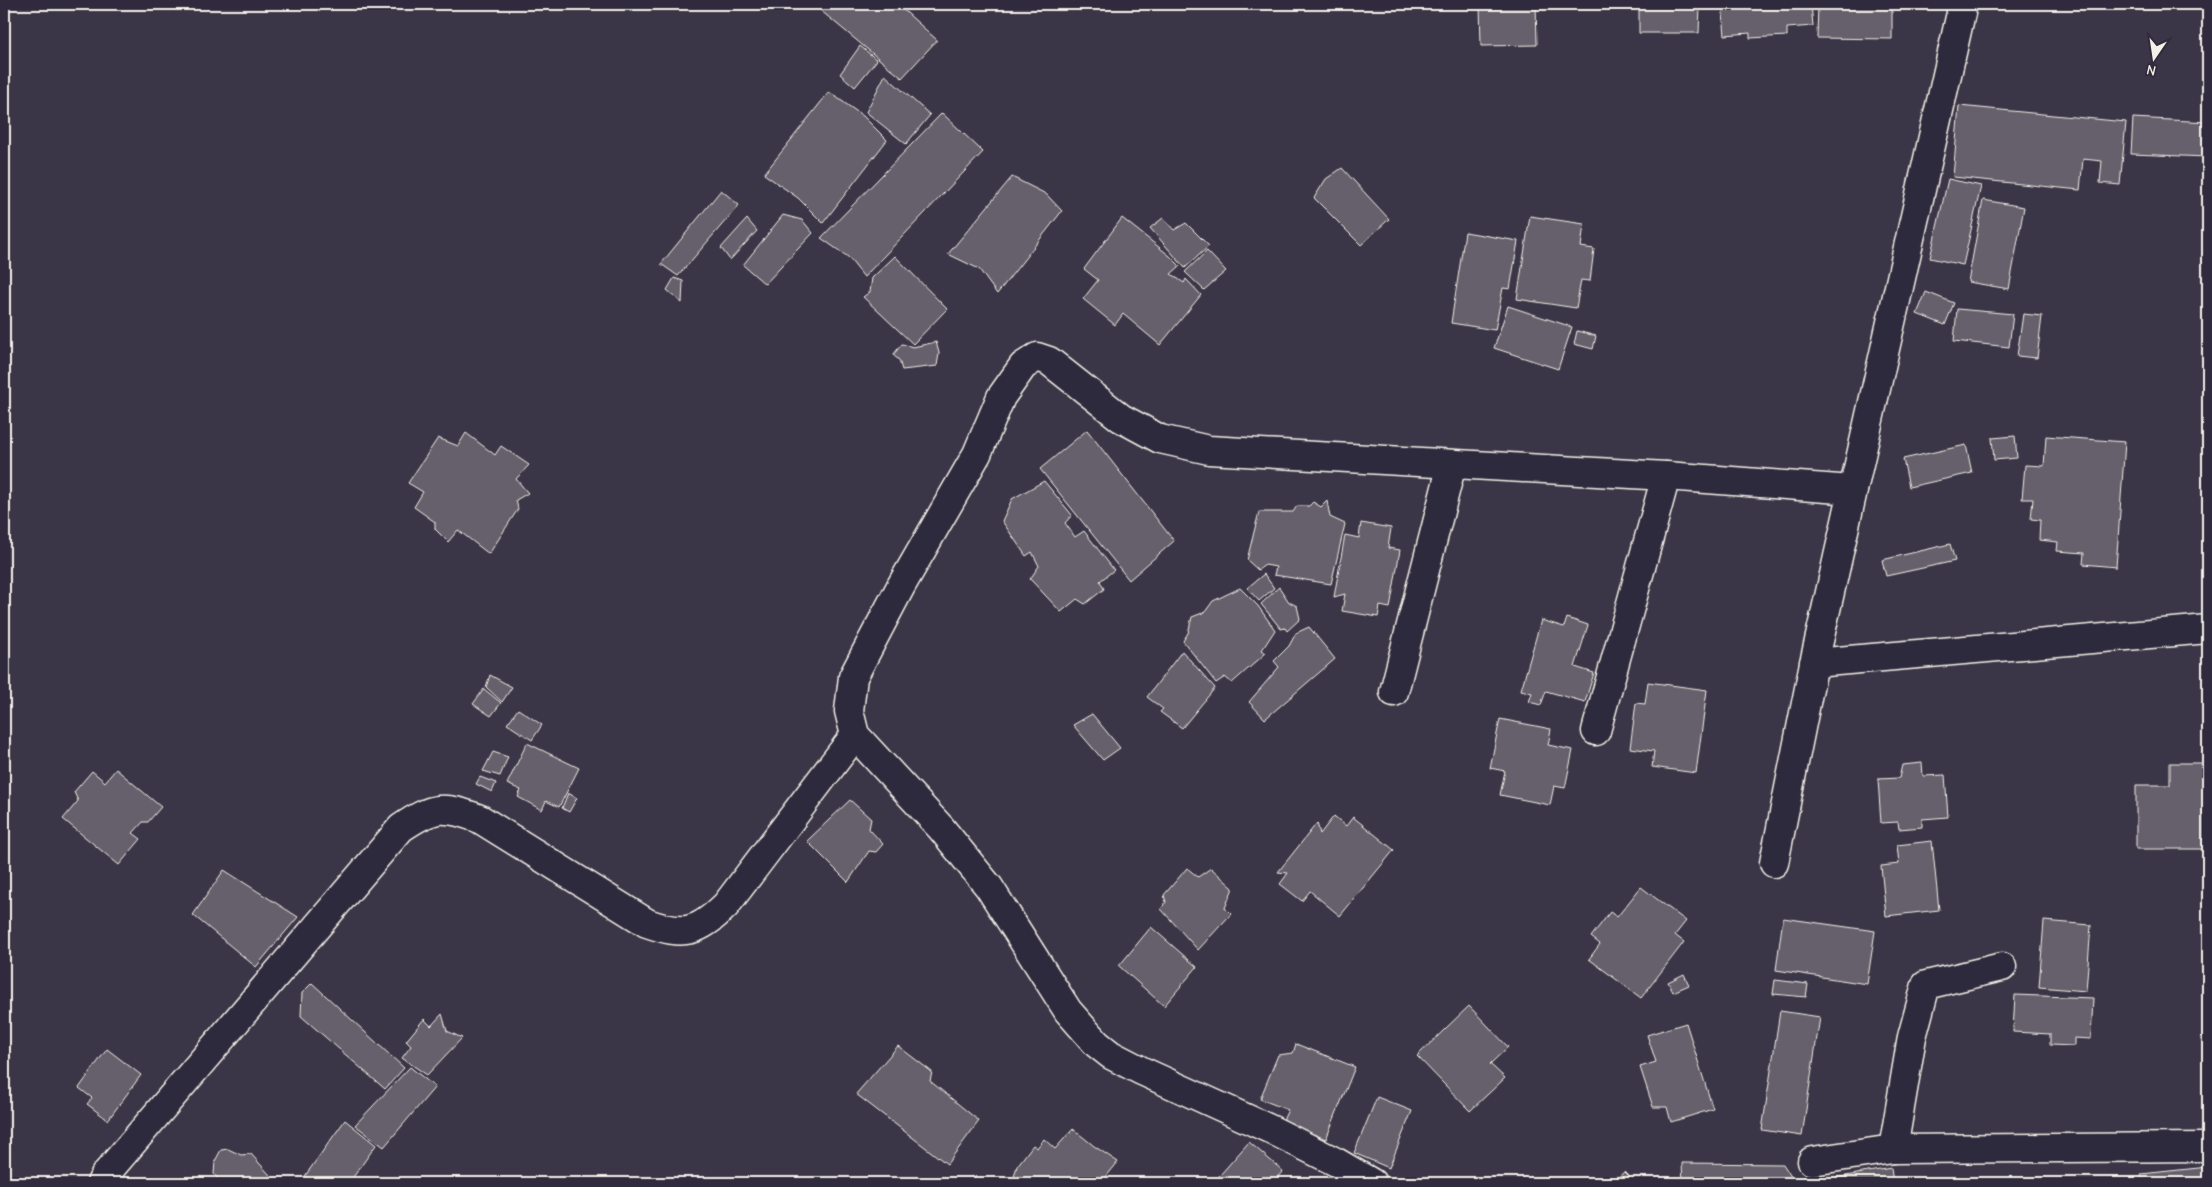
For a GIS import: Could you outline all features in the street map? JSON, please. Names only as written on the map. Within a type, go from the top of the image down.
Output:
[{"type":"street","points":[[1774,863],[1814,663],[1964,4]]},
{"type":"street","points":[[1372,1183],[1336,1162],[1272,1130],[1142,1071],[1112,1055],[1097,1044],[1068,1011],[990,887],[941,828],[855,735],[849,711],[853,677],[901,586],[976,454],[1001,397],[1023,366],[1036,357],[1049,361],[1121,418],[1160,439],[1209,450],[1666,476],[1853,490]]},
{"type":"street","points":[[1394,692],[1452,464]]},
{"type":"street","points":[[1596,731],[1666,476]]},
{"type":"street","points":[[1814,663],[2208,629]]},
{"type":"street","points":[[101,1183],[111,1168],[401,828],[422,814],[436,809],[460,812],[480,819],[648,923],[670,931],[686,930],[709,922],[726,905],[855,735]]},
{"type":"street","points":[[1893,1149],[1912,1037],[1926,985],[2002,966]]},
{"type":"street","points":[[1812,1161],[1893,1149],[2208,1147]]},
{"type":"building","points":[[897,4],[937,40],[902,78],[814,5]]},
{"type":"building","points":[[1480,4],[1536,4],[1537,45],[1481,46]]},
{"type":"building","points":[[1639,4],[1710,4],[1710,6],[1700,6],[1699,33],[1639,33]]},
{"type":"building","points":[[1722,4],[1811,4],[1813,26],[1787,28],[1787,36],[1750,38],[1750,33],[1725,35]]},
{"type":"building","points":[[1818,4],[1892,4],[1892,39],[1817,38]]},
{"type":"building","points":[[860,46],[877,60],[855,87],[840,74]]},
{"type":"building","points":[[885,75],[930,115],[906,144],[866,112]]},
{"type":"building","points":[[829,92],[863,116],[887,140],[823,223],[798,198],[764,174]]},
{"type":"building","points":[[1959,106],[2126,122],[2120,185],[2100,183],[2102,161],[2083,159],[2080,190],[1953,177]]},
{"type":"building","points":[[942,113],[983,152],[864,277],[848,257],[821,238]]},
{"type":"building","points":[[2133,118],[2208,122],[2208,157],[2131,154]]},
{"type":"building","points":[[1342,168],[1389,219],[1361,245],[1314,198],[1326,179]]},
{"type":"building","points":[[1012,177],[1046,194],[1062,211],[997,294],[979,269],[948,254]]},
{"type":"building","points":[[1948,179],[1981,186],[1963,265],[1930,258]]},
{"type":"building","points":[[721,190],[739,205],[678,276],[661,264]]},
{"type":"building","points":[[1983,200],[2024,207],[2009,289],[1968,282]]},
{"type":"building","points":[[783,215],[802,220],[813,233],[765,284],[743,265]]},
{"type":"building","points":[[1530,216],[1584,224],[1581,247],[1594,249],[1590,281],[1581,280],[1576,308],[1517,299]]},
{"type":"building","points":[[1122,218],[1170,256],[1180,266],[1171,274],[1184,283],[1186,279],[1201,295],[1160,345],[1123,314],[1115,325],[1083,299],[1098,280],[1084,269]]},
{"type":"building","points":[[1163,218],[1174,230],[1186,223],[1209,246],[1185,268],[1150,228]]},
{"type":"building","points":[[747,219],[757,231],[730,260],[721,248]]},
{"type":"building","points":[[1465,232],[1518,241],[1510,289],[1503,288],[1495,330],[1451,323]]},
{"type":"building","points":[[1207,251],[1226,271],[1204,290],[1185,272]]},
{"type":"building","points":[[895,256],[947,309],[913,344],[863,297],[870,292],[872,278]]},
{"type":"building","points":[[674,278],[683,281],[682,303],[667,290]]},
{"type":"building","points":[[1926,292],[1954,303],[1945,325],[1917,314]]},
{"type":"building","points":[[1508,306],[1572,327],[1558,369],[1494,348]]},
{"type":"building","points":[[1957,309],[2013,314],[2009,347],[1954,341]]},
{"type":"building","points":[[2023,314],[2042,316],[2037,358],[2017,356]]},
{"type":"building","points":[[1577,331],[1596,336],[1593,349],[1574,344]]},
{"type":"building","points":[[936,342],[939,353],[937,366],[902,370],[899,360],[893,355],[902,344],[913,347]]},
{"type":"building","points":[[1087,430],[1174,541],[1129,580],[1040,469]]},
{"type":"building","points":[[466,433],[495,455],[501,446],[529,465],[516,479],[528,493],[516,500],[518,509],[489,554],[458,530],[448,542],[435,529],[435,522],[414,507],[423,492],[408,483],[438,438],[458,446]]},
{"type":"building","points":[[2015,436],[2017,458],[1994,460],[1992,438]]},
{"type":"building","points":[[2046,436],[2125,442],[2116,567],[2083,564],[2084,553],[2057,551],[2058,542],[2039,540],[2040,520],[2031,519],[2033,499],[2022,499],[2025,465],[2044,466]]},
{"type":"building","points":[[1966,445],[1972,473],[1909,487],[1903,459]]},
{"type":"building","points":[[1044,481],[1072,515],[1065,523],[1075,537],[1084,531],[1114,570],[1100,581],[1104,589],[1085,604],[1077,599],[1061,612],[1030,579],[1039,566],[1032,552],[1026,556],[1002,521],[1012,499]]},
{"type":"building","points":[[1327,501],[1330,517],[1345,524],[1331,584],[1274,575],[1276,567],[1265,565],[1258,570],[1247,560],[1259,512],[1293,512],[1297,506],[1309,506],[1313,502],[1321,507]]},
{"type":"building","points":[[1361,523],[1391,528],[1388,548],[1400,550],[1390,608],[1380,606],[1378,617],[1342,611],[1345,594],[1334,597],[1345,535],[1359,538]]},
{"type":"building","points":[[1950,544],[1955,561],[1886,576],[1882,560]]},
{"type":"building","points":[[1264,574],[1274,588],[1259,601],[1247,588]]},
{"type":"building","points":[[1279,587],[1289,602],[1297,606],[1300,619],[1287,631],[1285,628],[1281,629],[1261,604]]},
{"type":"building","points":[[1240,588],[1258,606],[1275,630],[1262,650],[1266,653],[1232,683],[1225,677],[1216,683],[1183,641],[1188,633],[1192,617],[1205,612],[1213,601]]},
{"type":"building","points":[[1567,618],[1588,625],[1575,667],[1594,673],[1585,702],[1546,691],[1541,705],[1529,702],[1532,693],[1521,690],[1541,620],[1564,627]]},
{"type":"building","points":[[1309,627],[1335,659],[1265,719],[1249,702],[1279,667],[1274,661],[1289,646],[1296,633]]},
{"type":"building","points":[[1182,651],[1215,688],[1182,728],[1160,712],[1163,709],[1147,697]]},
{"type":"building","points":[[490,675],[512,687],[502,702],[486,687]]},
{"type":"building","points":[[1648,682],[1707,690],[1696,773],[1652,767],[1654,751],[1630,748],[1636,703],[1645,704]]},
{"type":"building","points":[[484,689],[501,703],[491,716],[473,704]]},
{"type":"building","points":[[518,709],[542,725],[532,740],[507,724]]},
{"type":"building","points":[[1092,714],[1120,748],[1103,760],[1073,725]]},
{"type":"building","points":[[1500,719],[1551,729],[1548,745],[1573,750],[1565,788],[1554,786],[1550,805],[1500,795],[1505,771],[1490,768]]},
{"type":"building","points":[[527,743],[579,768],[559,807],[546,801],[542,810],[518,797],[521,790],[507,784]]},
{"type":"building","points":[[493,752],[508,757],[500,776],[483,771]]},
{"type":"building","points":[[1922,763],[1923,776],[1945,775],[1948,817],[1922,819],[1922,827],[1899,829],[1898,822],[1881,823],[1878,779],[1899,778],[1902,765]]},
{"type":"building","points":[[2170,763],[2205,763],[2205,767],[2208,767],[2208,849],[2136,849],[2136,785],[2170,785]]},
{"type":"building","points":[[116,769],[161,807],[148,822],[143,822],[133,833],[141,839],[119,865],[63,819],[78,801],[74,792],[92,771],[105,782]]},
{"type":"building","points":[[480,777],[496,783],[492,792],[476,784]]},
{"type":"building","points":[[568,793],[577,798],[569,812],[562,808]]},
{"type":"building","points":[[850,800],[871,819],[869,829],[883,844],[876,852],[869,851],[848,882],[807,841]]},
{"type":"building","points":[[1334,816],[1346,826],[1353,817],[1394,850],[1340,916],[1310,891],[1302,901],[1280,884],[1288,873],[1278,872],[1317,823],[1320,834]]},
{"type":"building","points":[[1932,841],[1939,910],[1886,916],[1881,866],[1899,864],[1897,845]]},
{"type":"building","points":[[1187,868],[1198,877],[1211,868],[1233,888],[1225,908],[1231,914],[1198,950],[1161,909],[1166,902],[1164,895]]},
{"type":"building","points":[[224,870],[298,917],[256,967],[193,915]]},
{"type":"building","points":[[1641,887],[1686,921],[1675,935],[1684,942],[1641,998],[1589,959],[1600,944],[1591,937],[1610,912],[1617,917]]},
{"type":"building","points":[[1783,918],[1875,931],[1867,984],[1776,970]]},
{"type":"building","points":[[2044,921],[2091,925],[2086,991],[2039,987]]},
{"type":"building","points":[[1151,927],[1197,967],[1164,1006],[1119,966]]},
{"type":"building","points":[[1684,974],[1689,985],[1673,992],[1668,982]]},
{"type":"building","points":[[1775,980],[1808,984],[1806,997],[1773,994]]},
{"type":"building","points":[[312,983],[404,1068],[385,1089],[301,1016],[302,993]]},
{"type":"building","points":[[2015,995],[2093,998],[2091,1039],[2074,1038],[2074,1046],[2050,1045],[2050,1034],[2013,1032]]},
{"type":"building","points":[[1469,1006],[1508,1047],[1490,1064],[1505,1078],[1470,1111],[1417,1056]]},
{"type":"building","points":[[1780,1011],[1820,1017],[1802,1136],[1762,1130]]},
{"type":"building","points":[[442,1014],[447,1031],[462,1038],[427,1075],[402,1058],[411,1046],[406,1041],[424,1019],[431,1026]]},
{"type":"building","points":[[1686,1023],[1713,1109],[1671,1122],[1667,1107],[1653,1107],[1640,1067],[1656,1062],[1647,1035]]},
{"type":"building","points":[[1296,1044],[1355,1067],[1326,1139],[1282,1122],[1288,1110],[1260,1099],[1278,1055],[1293,1053]]},
{"type":"building","points":[[898,1046],[932,1072],[930,1081],[979,1121],[947,1164],[856,1094]]},
{"type":"building","points":[[107,1049],[141,1075],[108,1120],[87,1104],[92,1098],[79,1088]]},
{"type":"building","points":[[410,1067],[435,1087],[384,1147],[355,1125]]},
{"type":"building","points":[[1377,1097],[1412,1111],[1389,1168],[1354,1153]]},
{"type":"building","points":[[345,1120],[376,1145],[349,1183],[315,1183],[305,1176]]},
{"type":"building","points":[[1073,1129],[1118,1162],[1101,1183],[1014,1183],[1017,1166],[1033,1145],[1037,1148],[1044,1139],[1055,1149]]},
{"type":"building","points":[[1249,1142],[1283,1171],[1272,1183],[1213,1183]]},
{"type":"building","points":[[228,1149],[241,1155],[251,1154],[277,1183],[221,1183],[214,1174],[215,1161],[221,1150]]},
{"type":"building","points":[[1682,1163],[1783,1164],[1795,1183],[1683,1183]]},
{"type":"building","points":[[2208,1167],[2208,1183],[2142,1183],[2141,1174]]},
{"type":"building","points":[[1891,1168],[1893,1183],[1824,1183],[1823,1180]]},
{"type":"building","points":[[1624,1172],[1635,1183],[1612,1183]]},
{"type":"building","points":[[2050,1181],[2050,1183],[2013,1183]]}]
